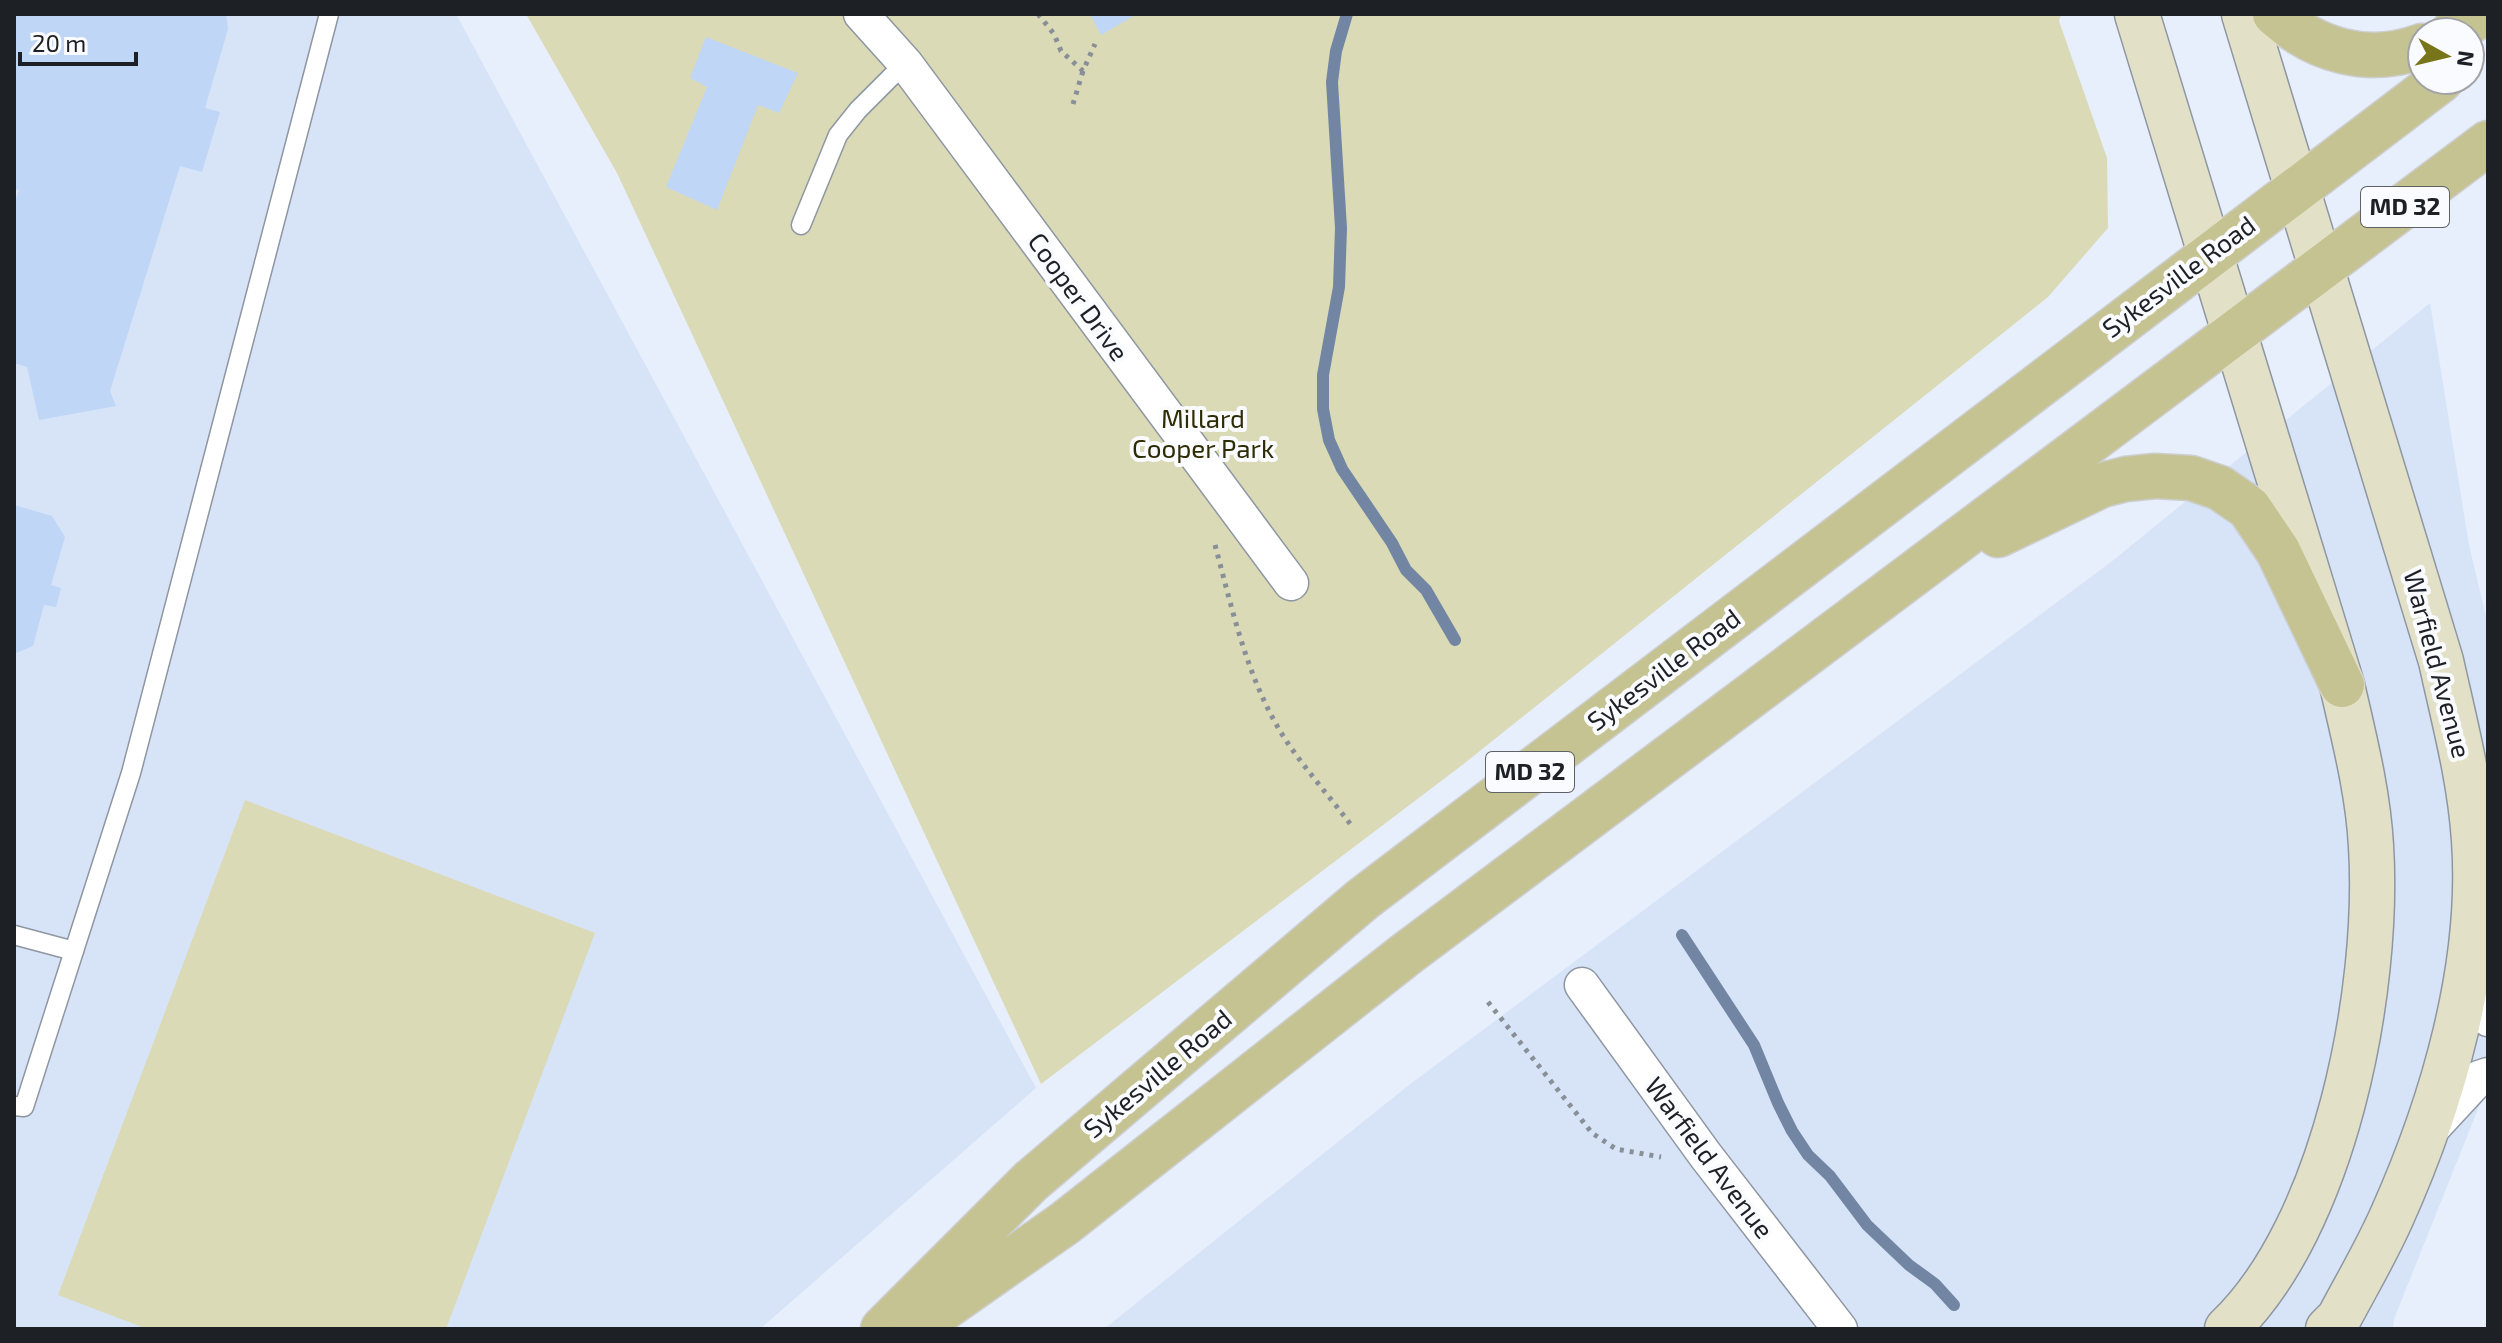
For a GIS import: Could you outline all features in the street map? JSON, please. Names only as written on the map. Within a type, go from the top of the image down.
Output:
[{"type":"main road","points":[[2275,14],[2295,32],[2338,51],[2374,56],[2406,51]]},
{"type":"main road","name":"Sykesville Road","points":[[883,1329],[1031,1181],[1363,899],[2420,96]]},
{"type":"main road","name":"MD 32","points":[[914,1329],[1065,1223],[1405,955],[2488,143]]},
{"type":"main road","points":[[1905,580],[2102,485],[2155,476],[2191,478],[2220,488],[2249,508],[2278,551],[2342,685]]},
{"type":"street","name":"Cooper Drive","points":[[861,14],[905,63],[1291,583]]},
{"type":"street","points":[[2137,14],[2342,685],[2362,777],[2371,845],[2372,902],[2361,1021],[2346,1092],[2315,1194],[2265,1287],[2227,1329]]},
{"type":"street","name":"Warfield Avenue","points":[[2244,14],[2441,661],[2463,758],[2474,840],[2475,908],[2469,974],[2460,1019],[2425,1136],[2391,1217],[2336,1325]]},
{"type":"street","points":[[2469,974],[2488,1019]]},
{"type":"street","name":"Warfield Avenue","points":[[1582,985],[1706,1156],[1840,1329]]},
{"type":"street","points":[[2425,1136],[2479,1078],[2488,1075]]},
{"type":"lane","points":[[14,1106],[24,1107],[131,773],[329,14]]},
{"type":"lane","points":[[801,225],[838,135],[905,63]]},
{"type":"lane","points":[[14,935],[74,951]]},
{"type":"path","points":[[1038,14],[1054,34],[1061,51],[1083,71]]},
{"type":"path","points":[[1073,104],[1095,44]]},
{"type":"path","points":[[1213,538],[1242,644],[1263,699],[1286,741],[1351,825]]},
{"type":"path","points":[[1488,1002],[1592,1133],[1616,1149],[1646,1156],[1706,1156]]},
{"type":"shaded area","points":[[14,14],[456,14],[1036,1088],[760,1329],[14,1329]]},
{"type":"shaded area","points":[[2430,303],[2469,545],[2488,625],[2488,1084],[2394,1319],[2393,1329],[1104,1329],[1409,1085],[2111,562]]},
{"type":"green space","name":"Millard Cooper Park","points":[[526,14],[2061,14],[2059,21],[2107,158],[2108,228],[2048,297],[1461,766],[1041,1084],[617,173]]},
{"type":"green space","points":[[245,800],[595,933],[446,1329],[147,1329],[58,1295]]},
{"type":"building","points":[[14,14],[226,14],[228,29],[205,108],[220,112],[202,172],[180,166],[110,391],[116,406],[39,420],[27,367],[14,363],[14,205],[19,190],[14,189]]},
{"type":"building","points":[[1090,14],[1137,14],[1101,35]]},
{"type":"building","points":[[706,37],[798,73],[779,113],[758,105],[717,210],[666,187],[707,87],[690,78]]},
{"type":"building","points":[[14,505],[52,516],[65,537],[51,585],[61,588],[56,607],[44,605],[33,646],[14,654]]},
{"type":"waterway","points":[[1347,14],[1336,51],[1332,82],[1341,228],[1339,287],[1323,375],[1323,409],[1329,440],[1342,469],[1392,543],[1406,570],[1426,590],[1455,640]]},
{"type":"waterway","points":[[1682,935],[1754,1045],[1778,1103],[1808,1155],[1830,1176],[1867,1225],[1909,1265],[1935,1284],[1954,1305]]}]
